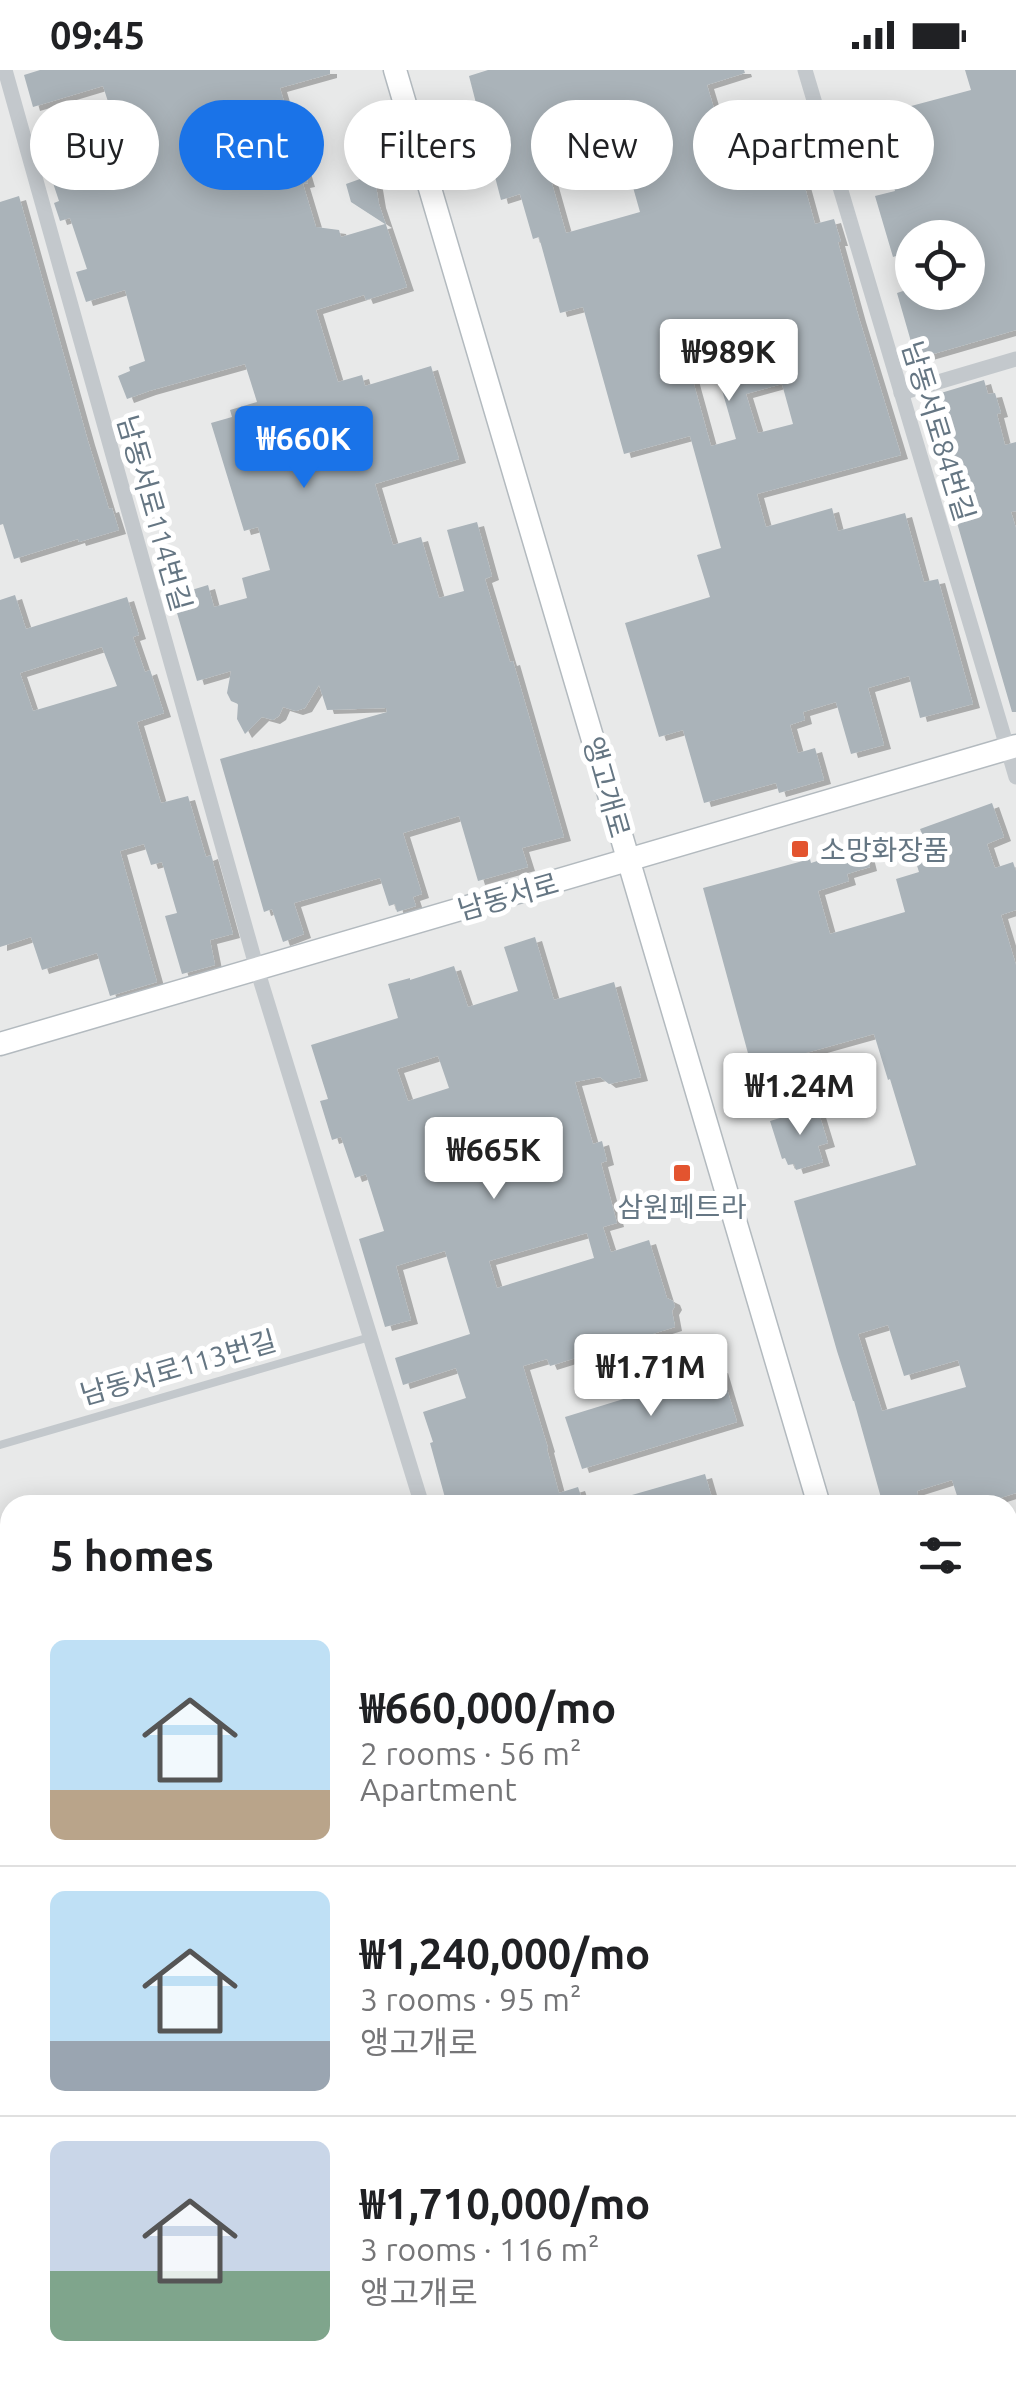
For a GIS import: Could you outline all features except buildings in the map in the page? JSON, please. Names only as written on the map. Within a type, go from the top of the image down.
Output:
[{"type":"street","name":"남동서로114번길","points":[[4,70],[256,969]]},
{"type":"street","name":"앵고개로","points":[[395,70],[815,1495]]},
{"type":"street","name":"남동서로84번길","points":[[805,70],[1012,747],[1016,776]]},
{"type":"street","points":[[902,394],[1016,359]]},
{"type":"street","name":"남동서로","points":[[0,1044],[1012,747]]},
{"type":"street","points":[[256,969],[419,1495]]},
{"type":"lane","name":"남동서로113번길","points":[[0,1445],[370,1337]]},
{"type":"shaded area","points":[[0,70],[1016,70],[1016,1495],[0,1495]]},
{"type":"place","name":"소망화장품","points":[[800,849]]},
{"type":"place","name":"삼원페트라","points":[[682,1173]]}]
